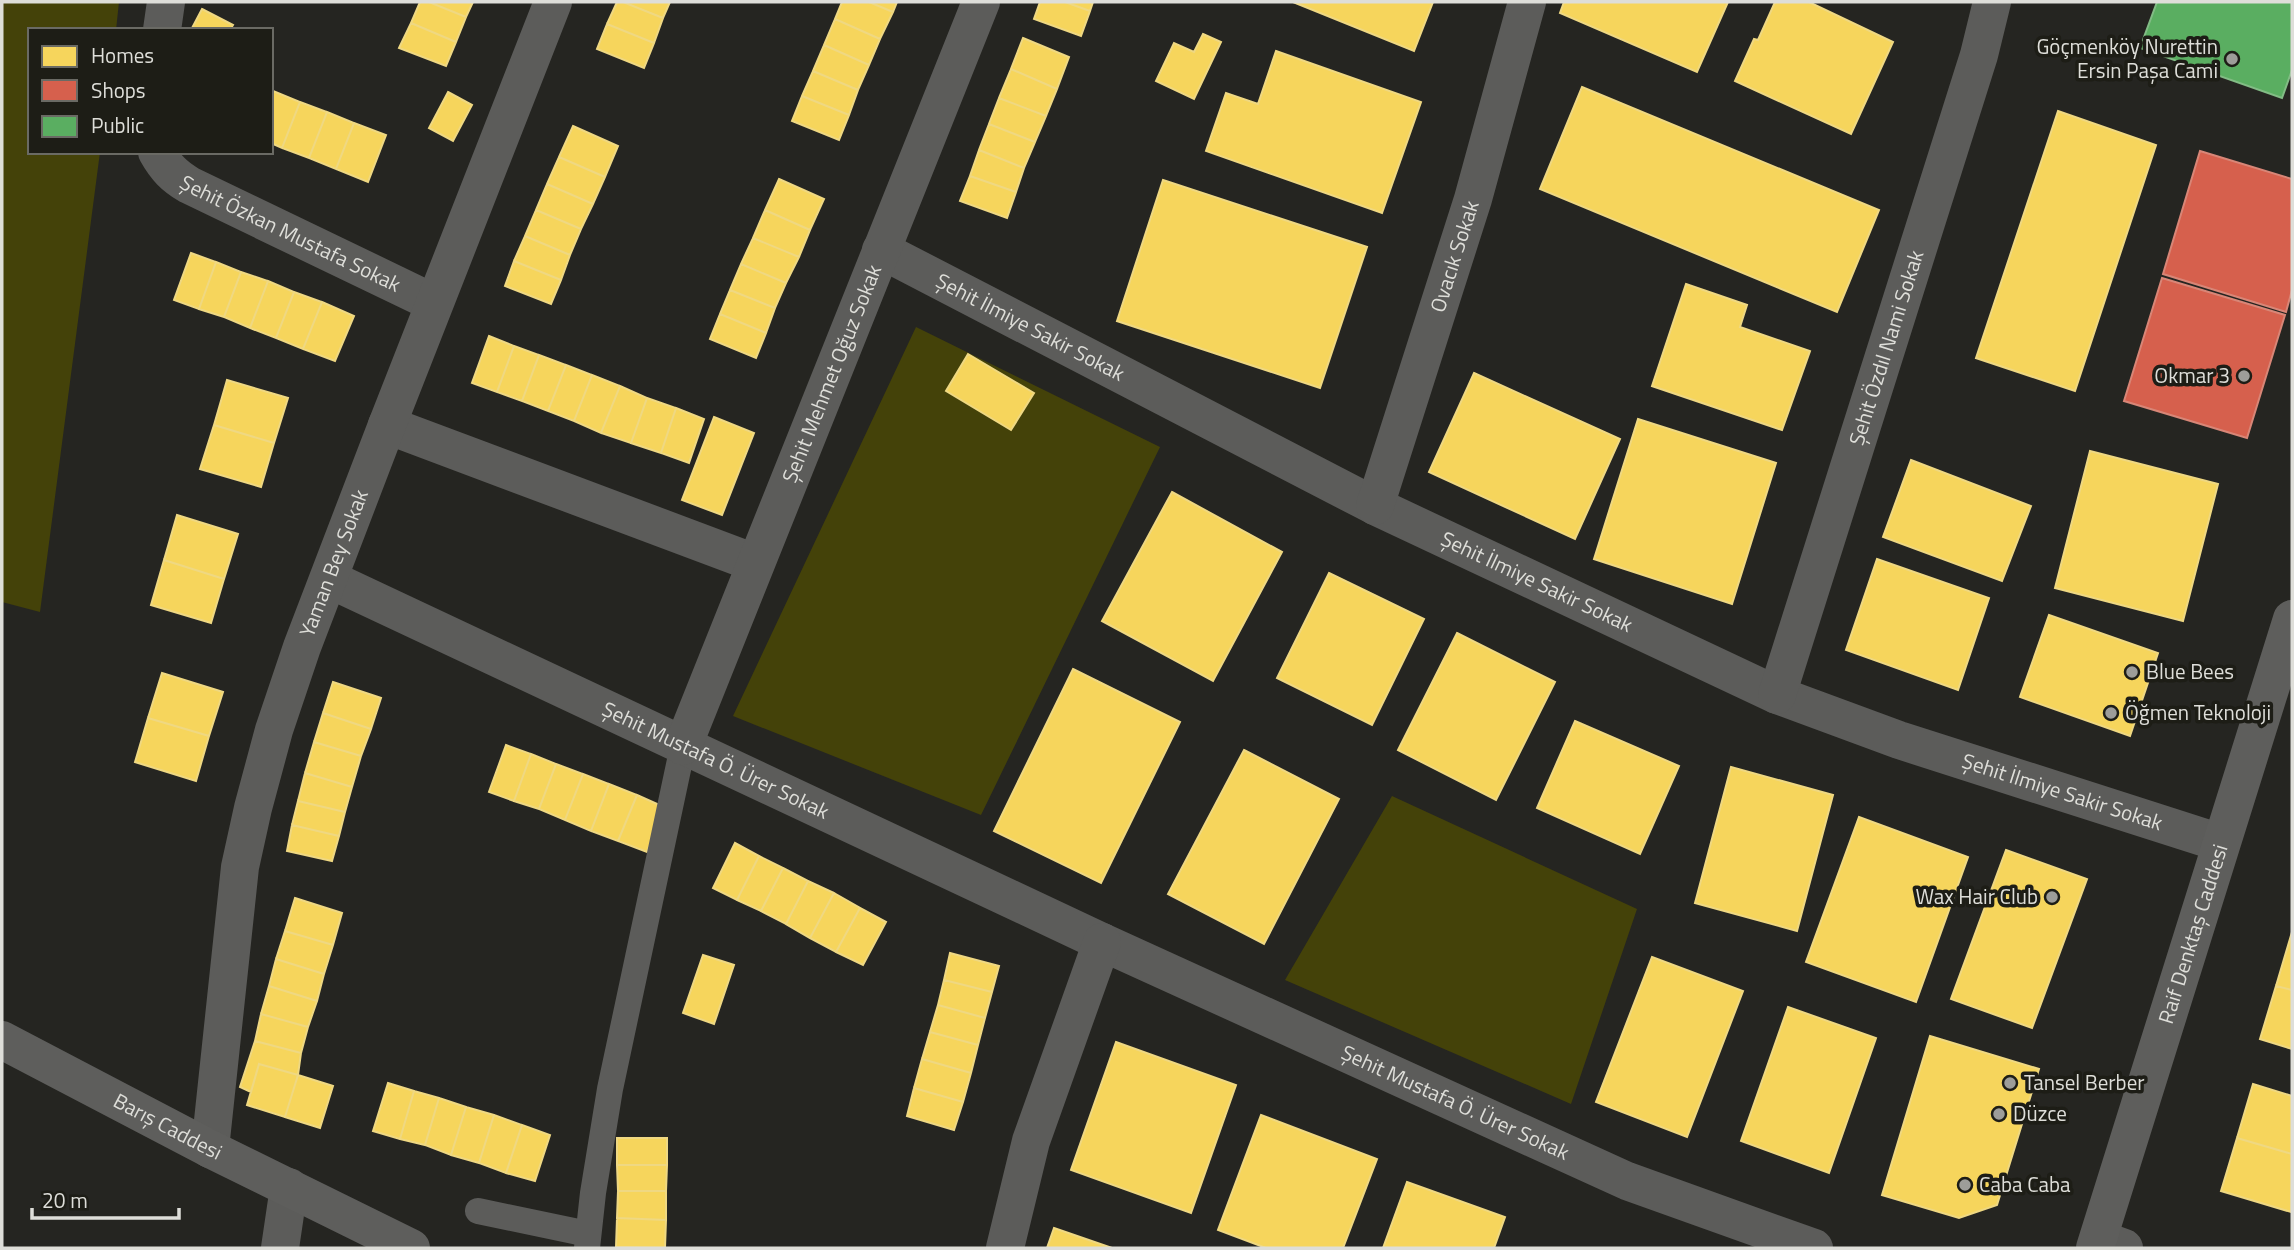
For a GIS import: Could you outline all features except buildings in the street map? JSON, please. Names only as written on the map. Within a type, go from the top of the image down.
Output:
[{"type":"street","points":[[162,28],[166,2]]},
{"type":"street","name":"Yaman Bey Sokak","points":[[210,1149],[233,924],[245,843],[274,730],[302,648],[387,425],[553,2]]},
{"type":"street","name":"Şehit Mehmet Oğuz Sokak","points":[[683,746],[981,2]]},
{"type":"street","name":"Ovacık Sokak","points":[[1375,506],[1473,198],[1527,2]]},
{"type":"street","name":"Şehit Özdıl Nami Sokak","points":[[1777,695],[1979,55],[1992,2]]},
{"type":"street","name":"Şehit Özkan Mustafa Sokak","points":[[158,154],[174,176],[189,185],[434,303]]},
{"type":"street","name":"Şehit İlmiye Sakir Sokak","points":[[881,250],[1375,506],[1777,695],[1899,740],[2221,843]]},
{"type":"street","points":[[387,425],[755,563]]},
{"type":"street","name":"Şehit Mustafa Ö. Ürer Sokak","points":[[330,579],[1102,943],[1627,1181],[1814,1248]]},
{"type":"street","name":"Raif Denktaş Caddesi","points":[[2106,1245],[2221,843],[2292,619]]},
{"type":"street","points":[[1005,1248],[1031,1142],[1102,943]]},
{"type":"street","name":"Barış Caddesi","points":[[2,1040],[210,1149],[411,1248]]},
{"type":"street","points":[[280,1248],[289,1187]]},
{"type":"lane","points":[[478,1211],[587,1241],[610,1089],[683,746]]},
{"type":"shaded area","points":[[2,2],[119,2],[116,28],[28,28],[28,154],[100,154],[40,612],[2,602]]},
{"type":"shaded area","points":[[916,327],[1160,447],[981,815],[733,716]]},
{"type":"shaded area","points":[[1392,796],[1637,909],[1571,1104],[1285,980]]},
{"type":"place","name":"Göçmenköy Nurettin Ersin Paşa Cami","points":[[2232,59]]},
{"type":"place","name":"Okmar 3","points":[[2244,376]]},
{"type":"place","name":"Blue Bees","points":[[2132,672]]},
{"type":"place","name":"Öğmen Teknoloji","points":[[2111,713]]},
{"type":"place","name":"Wax Hair Club","points":[[2052,897]]},
{"type":"place","name":"Tansel Berber","points":[[2010,1083]]},
{"type":"place","name":"Düzce","points":[[1999,1114]]},
{"type":"place","name":"Caba Caba","points":[[1965,1185]]}]
